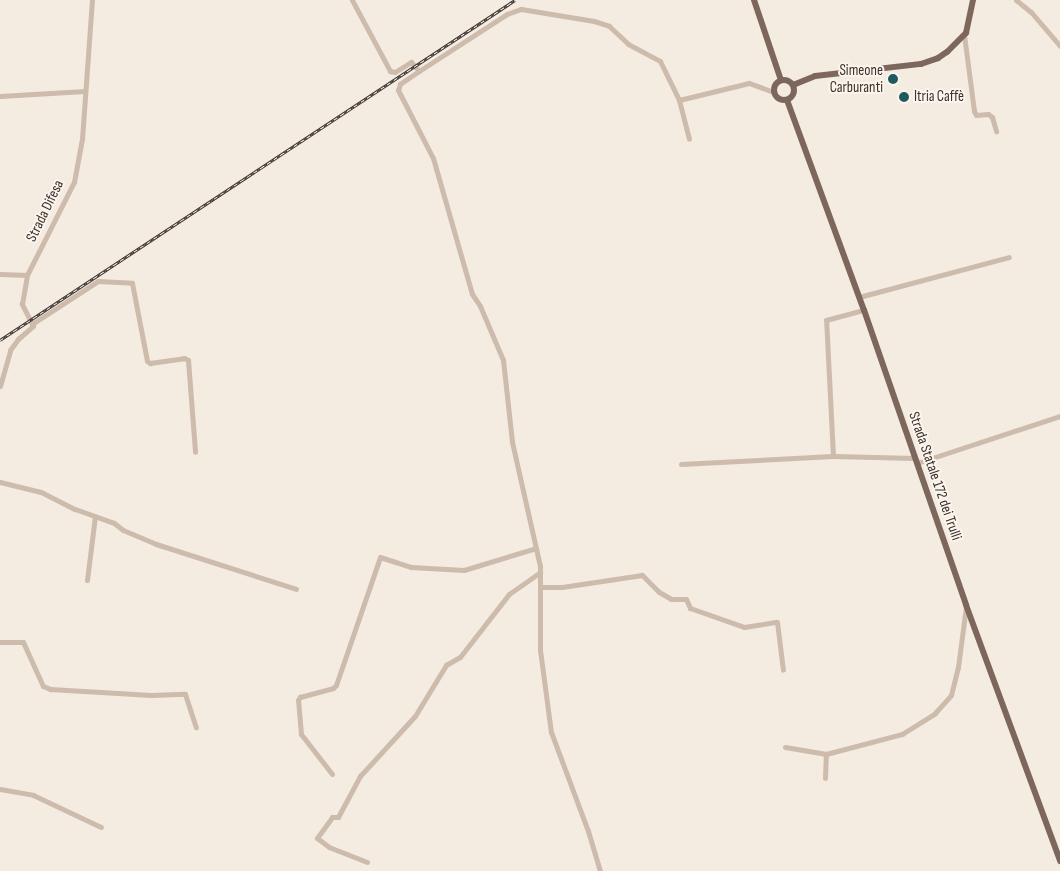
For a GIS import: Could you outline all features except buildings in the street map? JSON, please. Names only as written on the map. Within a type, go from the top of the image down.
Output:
[{"type":"main road","points":[[754,0],[781,80]]},
{"type":"main road","points":[[793,86],[815,76],[929,62],[948,52],[964,35],[970,22],[973,0]]},
{"type":"main road","points":[[781,80],[788,81],[793,86],[793,94],[787,100],[778,98],[774,92],[776,84],[781,80]]},
{"type":"main road","name":"Strada Statale 172 dei Trulli","points":[[787,100],[864,310],[966,605],[1060,861]]},
{"type":"street","name":"Strada Difesa","points":[[32,324],[22,304],[27,276],[74,182],[82,139],[92,0]]},
{"type":"street","points":[[352,0],[390,71],[395,72],[411,62],[419,71]]},
{"type":"street","points":[[1016,0],[1031,12],[1060,46]]},
{"type":"street","points":[[600,871],[588,831],[551,732],[540,650],[540,572],[512,442],[503,360],[480,306],[472,294],[433,158],[398,90],[400,84],[507,14],[515,10],[530,10],[594,21],[609,26],[628,44],[660,61],[679,100],[689,139]]},
{"type":"street","points":[[964,35],[974,111],[976,115],[988,114],[992,117],[996,131]]},
{"type":"street","points":[[679,100],[749,83],[774,92]]},
{"type":"street","points":[[0,96],[85,91]]},
{"type":"street","points":[[859,297],[1009,256]]},
{"type":"street","points":[[0,274],[27,276]]},
{"type":"street","points":[[0,386],[10,350],[18,339],[32,328],[32,324],[98,281],[132,283],[147,361],[150,363],[184,358],[188,360],[195,452]]},
{"type":"street","points":[[833,456],[826,320],[864,310]]},
{"type":"street","points":[[681,464],[833,456],[916,460],[1060,416]]},
{"type":"street","points":[[0,482],[41,492],[114,523],[122,530],[156,544],[296,588]]},
{"type":"street","points":[[87,580],[95,516]]},
{"type":"street","points":[[332,774],[301,734],[298,700],[300,697],[333,688],[336,685],[380,557],[411,567],[464,570],[536,548]]},
{"type":"street","points":[[367,862],[329,847],[317,838],[332,817],[338,816],[360,776],[415,716],[446,665],[460,657],[508,594],[540,572]]},
{"type":"street","points":[[540,587],[562,588],[642,575],[659,592],[670,599],[686,598],[690,608],[744,627],[777,622],[783,670]]},
{"type":"street","points":[[785,747],[826,754],[902,734],[935,713],[951,695],[958,667],[966,605]]},
{"type":"street","points":[[0,642],[23,642],[43,686],[50,689],[151,695],[185,694],[196,727]]},
{"type":"street","points":[[825,778],[826,754]]},
{"type":"street","points":[[0,789],[33,795],[101,827]]},
{"type":"railway","points":[[0,340],[515,0]]},
{"type":"place","name":"Simeone Carburanti","points":[[893,79]]},
{"type":"place","name":"Itria Caffè","points":[[904,97]]}]
